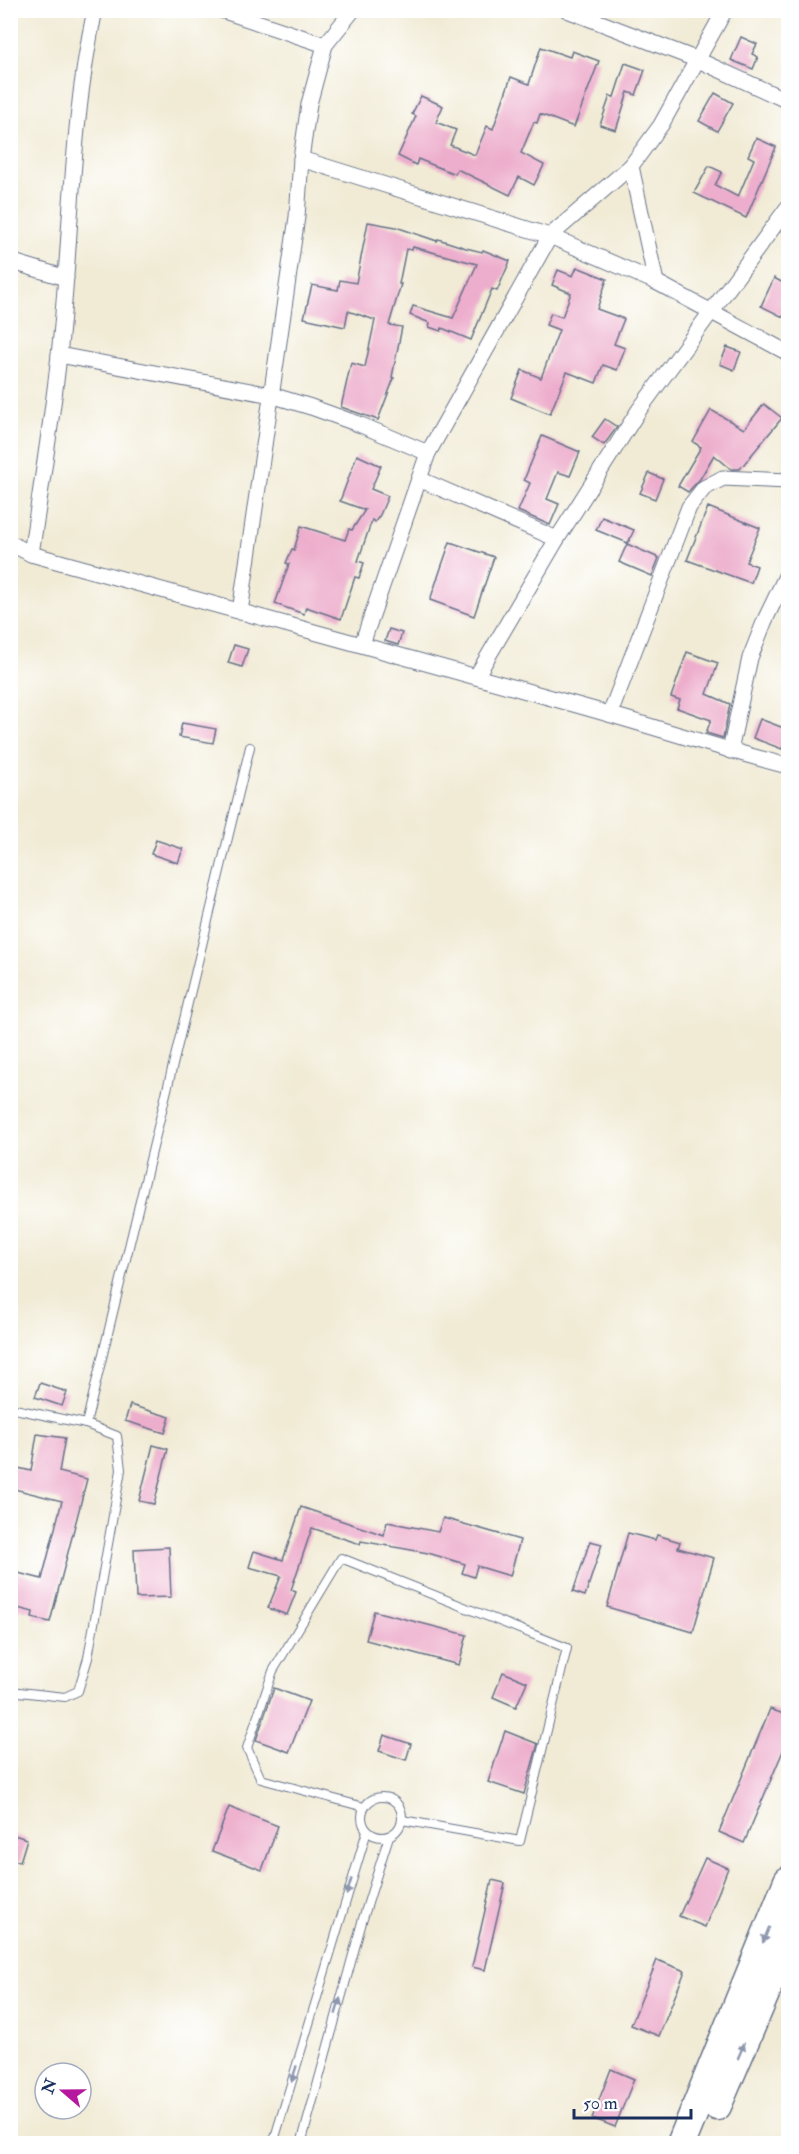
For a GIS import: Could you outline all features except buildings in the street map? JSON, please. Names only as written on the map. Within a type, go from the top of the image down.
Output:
[{"type":"highway","points":[[681,2144],[789,1881]]},
{"type":"highway","points":[[701,2144],[789,1940]]},
{"type":"street","points":[[31,554],[59,355],[72,179],[89,38],[95,10]]},
{"type":"street","points":[[221,10],[263,18],[325,45]]},
{"type":"street","points":[[240,612],[297,217],[301,159],[309,104],[325,45],[353,10]]},
{"type":"street","points":[[567,10],[698,60],[789,101]]},
{"type":"street","points":[[362,644],[428,453],[550,236],[631,166],[660,124],[725,10]]},
{"type":"street","points":[[301,159],[550,236],[656,282],[789,353]]},
{"type":"street","points":[[631,166],[656,282]]},
{"type":"street","points":[[476,677],[557,539],[639,410],[789,207]]},
{"type":"street","points":[[10,261],[66,278]]},
{"type":"street","points":[[59,355],[271,395],[341,417],[428,453]]},
{"type":"street","points":[[610,714],[689,507],[704,488],[723,478],[789,481]]},
{"type":"street","points":[[419,479],[557,539]]},
{"type":"street","points":[[10,543],[31,554],[362,644],[789,766]]},
{"type":"street","points":[[730,751],[750,658],[765,620],[789,572]]},
{"type":"lane","points":[[86,1424],[250,747]]},
{"type":"lane","points":[[10,1408],[86,1424],[117,1436],[121,1470],[88,1658],[78,1691],[65,1697],[10,1691]]},
{"type":"lane","points":[[364,1807],[261,1779],[247,1748],[273,1671],[341,1558],[567,1647],[520,1841],[402,1820]]},
{"type":"lane","points":[[374,1798],[388,1798],[399,1806],[402,1820],[400,1827],[389,1836],[381,1838],[374,1836],[367,1831],[362,1820],[364,1807],[374,1798]]},
{"type":"lane","points":[[273,2144],[367,1831]]},
{"type":"lane","points":[[300,2144],[362,1922],[389,1836]]}]
